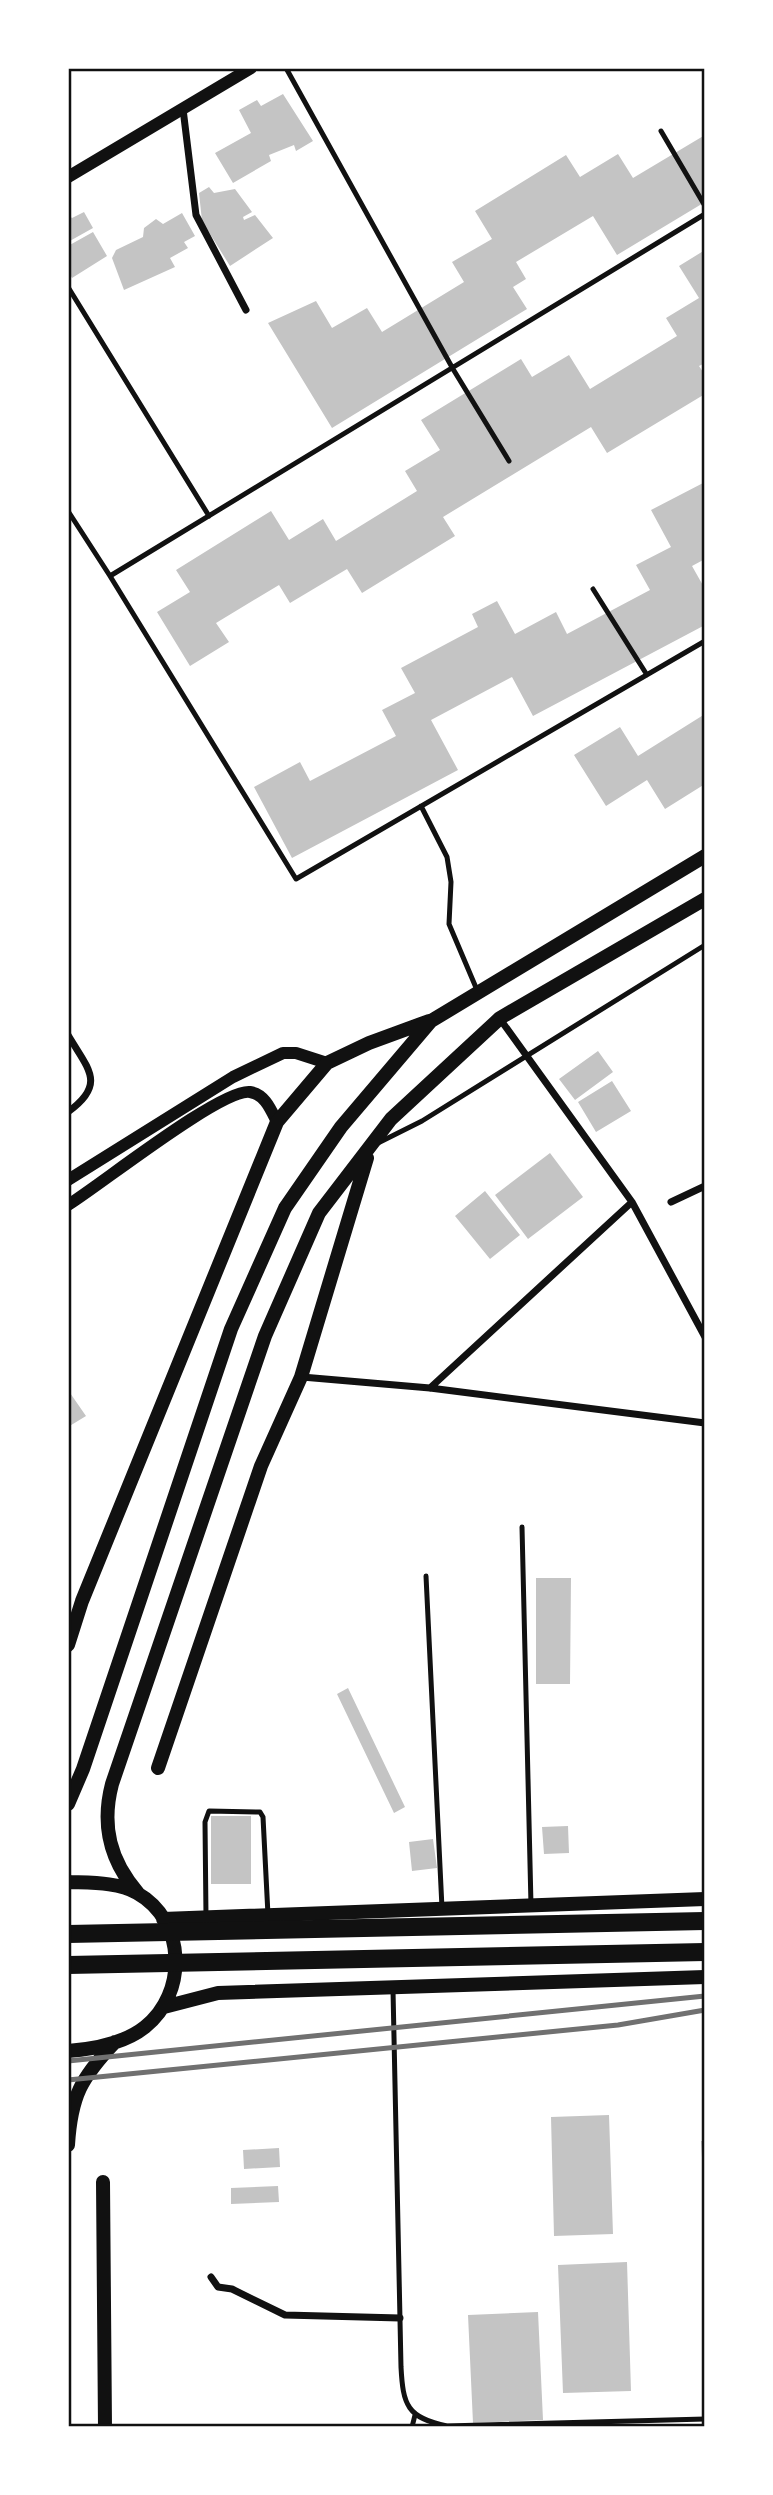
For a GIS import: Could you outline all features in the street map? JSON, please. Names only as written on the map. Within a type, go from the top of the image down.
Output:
[{"type":"highway","points":[[68,1934],[705,1921]]},
{"type":"highway","points":[[68,1965],[705,1952]]},
{"type":"main road","points":[[68,1645],[82,1601],[277,1122],[327,1063],[369,1043],[431,1021],[705,856]]},
{"type":"main road","points":[[68,2051],[116,2041],[144,2029],[164,2007],[173,1986],[177,1963],[170,1933],[163,1919],[138,1893],[118,1866],[107,1834],[107,1801],[265,1336],[319,1213],[391,1119],[500,1018],[705,899]]},
{"type":"main road","points":[[68,1804],[83,1769],[231,1329],[285,1208],[341,1127],[431,1021]]},
{"type":"main road","points":[[158,1768],[261,1466],[301,1377],[370,1147]]},
{"type":"main road","points":[[68,1882],[102,1884],[138,1893]]},
{"type":"main road","points":[[163,1919],[705,1899]]},
{"type":"main road","points":[[164,2007],[218,1993],[705,1977]]},
{"type":"main road","points":[[68,2145],[70,2114],[86,2073],[116,2041]]},
{"type":"main road","points":[[103,2182],[105,2427]]},
{"type":"street","points":[[68,177],[251,68]]},
{"type":"street","points":[[183,109],[196,215],[246,310]]},
{"type":"street","points":[[500,1018],[632,1202],[705,1337]]},
{"type":"street","points":[[68,1035],[92,1077],[92,1087],[85,1100],[68,1112]]},
{"type":"street","points":[[68,1180],[233,1077],[283,1054],[296,1053],[327,1063]]},
{"type":"street","points":[[233,1077],[240,1093]]},
{"type":"street","points":[[68,1205],[188,1122],[240,1093],[248,1092],[260,1096],[277,1122]]},
{"type":"street","points":[[671,1202],[705,1186]]},
{"type":"street","points":[[430,1388],[632,1202]]},
{"type":"street","points":[[301,1377],[430,1388],[705,1423]]},
{"type":"street","points":[[211,2277],[218,2287],[232,2289],[285,2315],[400,2318]]},
{"type":"lane","points":[[286,68],[453,369],[509,461]]},
{"type":"lane","points":[[661,131],[705,206]]},
{"type":"lane","points":[[110,576],[705,214]]},
{"type":"lane","points":[[68,287],[209,516]]},
{"type":"lane","points":[[68,511],[296,879],[705,641]]},
{"type":"lane","points":[[593,589],[647,675]]},
{"type":"lane","points":[[421,806],[447,857],[451,882],[449,924],[478,992]]},
{"type":"lane","points":[[370,1147],[422,1121],[705,945]]},
{"type":"lane","points":[[522,1527],[531,1905]]},
{"type":"lane","points":[[426,1576],[442,1908]]},
{"type":"lane","points":[[206,1917],[205,1822],[209,1811],[260,1812],[263,1817],[268,1915]]},
{"type":"lane","points":[[393,1987],[402,2394],[415,2415],[425,2422],[447,2426],[705,2420]]},
{"type":"lane","points":[[412,2427],[415,2415]]},
{"type":"building","points":[[283,94],[313,141],[296,151],[294,145],[269,155],[271,161],[233,183],[215,153],[251,133],[239,110],[257,100],[261,106]]},
{"type":"building","points":[[705,135],[705,202],[617,255],[593,216],[516,262],[526,279],[513,287],[527,309],[332,428],[268,323],[316,301],[332,328],[367,308],[382,332],[464,282],[452,262],[492,239],[475,211],[566,155],[580,177],[618,154],[633,178]]},
{"type":"building","points":[[209,187],[214,193],[235,189],[252,212],[243,217],[244,220],[255,215],[273,238],[230,266],[202,221],[199,193]]},
{"type":"building","points":[[84,212],[93,228],[68,242],[68,215],[72,218]]},
{"type":"building","points":[[182,213],[195,236],[184,242],[188,248],[170,258],[175,267],[124,290],[112,258],[116,250],[143,237],[144,228],[156,219],[163,224]]},
{"type":"building","points":[[93,232],[107,256],[72,278],[68,271],[68,246]]},
{"type":"building","points":[[705,250],[705,363],[699,366],[705,375],[705,394],[607,453],[591,427],[443,517],[455,536],[362,593],[347,569],[290,603],[279,585],[216,623],[229,642],[190,666],[157,612],[190,592],[176,570],[271,511],[289,540],[323,519],[336,541],[417,491],[405,471],[440,450],[421,420],[521,359],[532,377],[569,355],[590,389],[677,336],[666,318],[699,298],[679,266]]},
{"type":"building","points":[[705,482],[705,559],[692,566],[705,589],[705,625],[533,716],[512,677],[431,720],[458,770],[292,858],[254,787],[300,762],[310,781],[396,736],[382,710],[415,693],[401,668],[478,627],[472,614],[497,601],[515,634],[556,612],[567,634],[650,590],[636,565],[671,547],[651,510]]},
{"type":"building","points":[[705,714],[705,784],[665,809],[647,780],[606,806],[574,755],[620,727],[638,756]]},
{"type":"building","points":[[598,1051],[613,1072],[575,1100],[559,1079]]},
{"type":"building","points":[[612,1081],[631,1111],[596,1132],[578,1102]]},
{"type":"building","points":[[550,1153],[583,1197],[528,1239],[495,1195]]},
{"type":"building","points":[[485,1191],[520,1235],[490,1259],[455,1216]]},
{"type":"building","points":[[68,1390],[86,1416],[68,1427]]},
{"type":"building","points":[[536,1578],[571,1578],[570,1684],[536,1684]]},
{"type":"building","points":[[348,1688],[405,1807],[394,1813],[337,1694]]},
{"type":"building","points":[[211,1816],[251,1816],[251,1884],[211,1884]]},
{"type":"building","points":[[568,1826],[569,1853],[544,1854],[542,1827]]},
{"type":"building","points":[[433,1839],[437,1868],[412,1871],[409,1842]]},
{"type":"building","points":[[609,2115],[613,2234],[554,2236],[551,2117]]},
{"type":"building","points":[[701,2141],[705,2141],[705,2174],[703,2174]]},
{"type":"building","points":[[279,2148],[280,2167],[244,2169],[243,2150]]},
{"type":"building","points":[[278,2186],[279,2202],[231,2204],[231,2188]]},
{"type":"building","points":[[627,2262],[631,2391],[563,2393],[558,2265]]},
{"type":"building","points":[[538,2312],[543,2420],[473,2423],[468,2315]]},
{"type":"railway","points":[[68,2061],[705,1996]]},
{"type":"railway","points":[[68,2080],[618,2025],[705,2010]]}]
